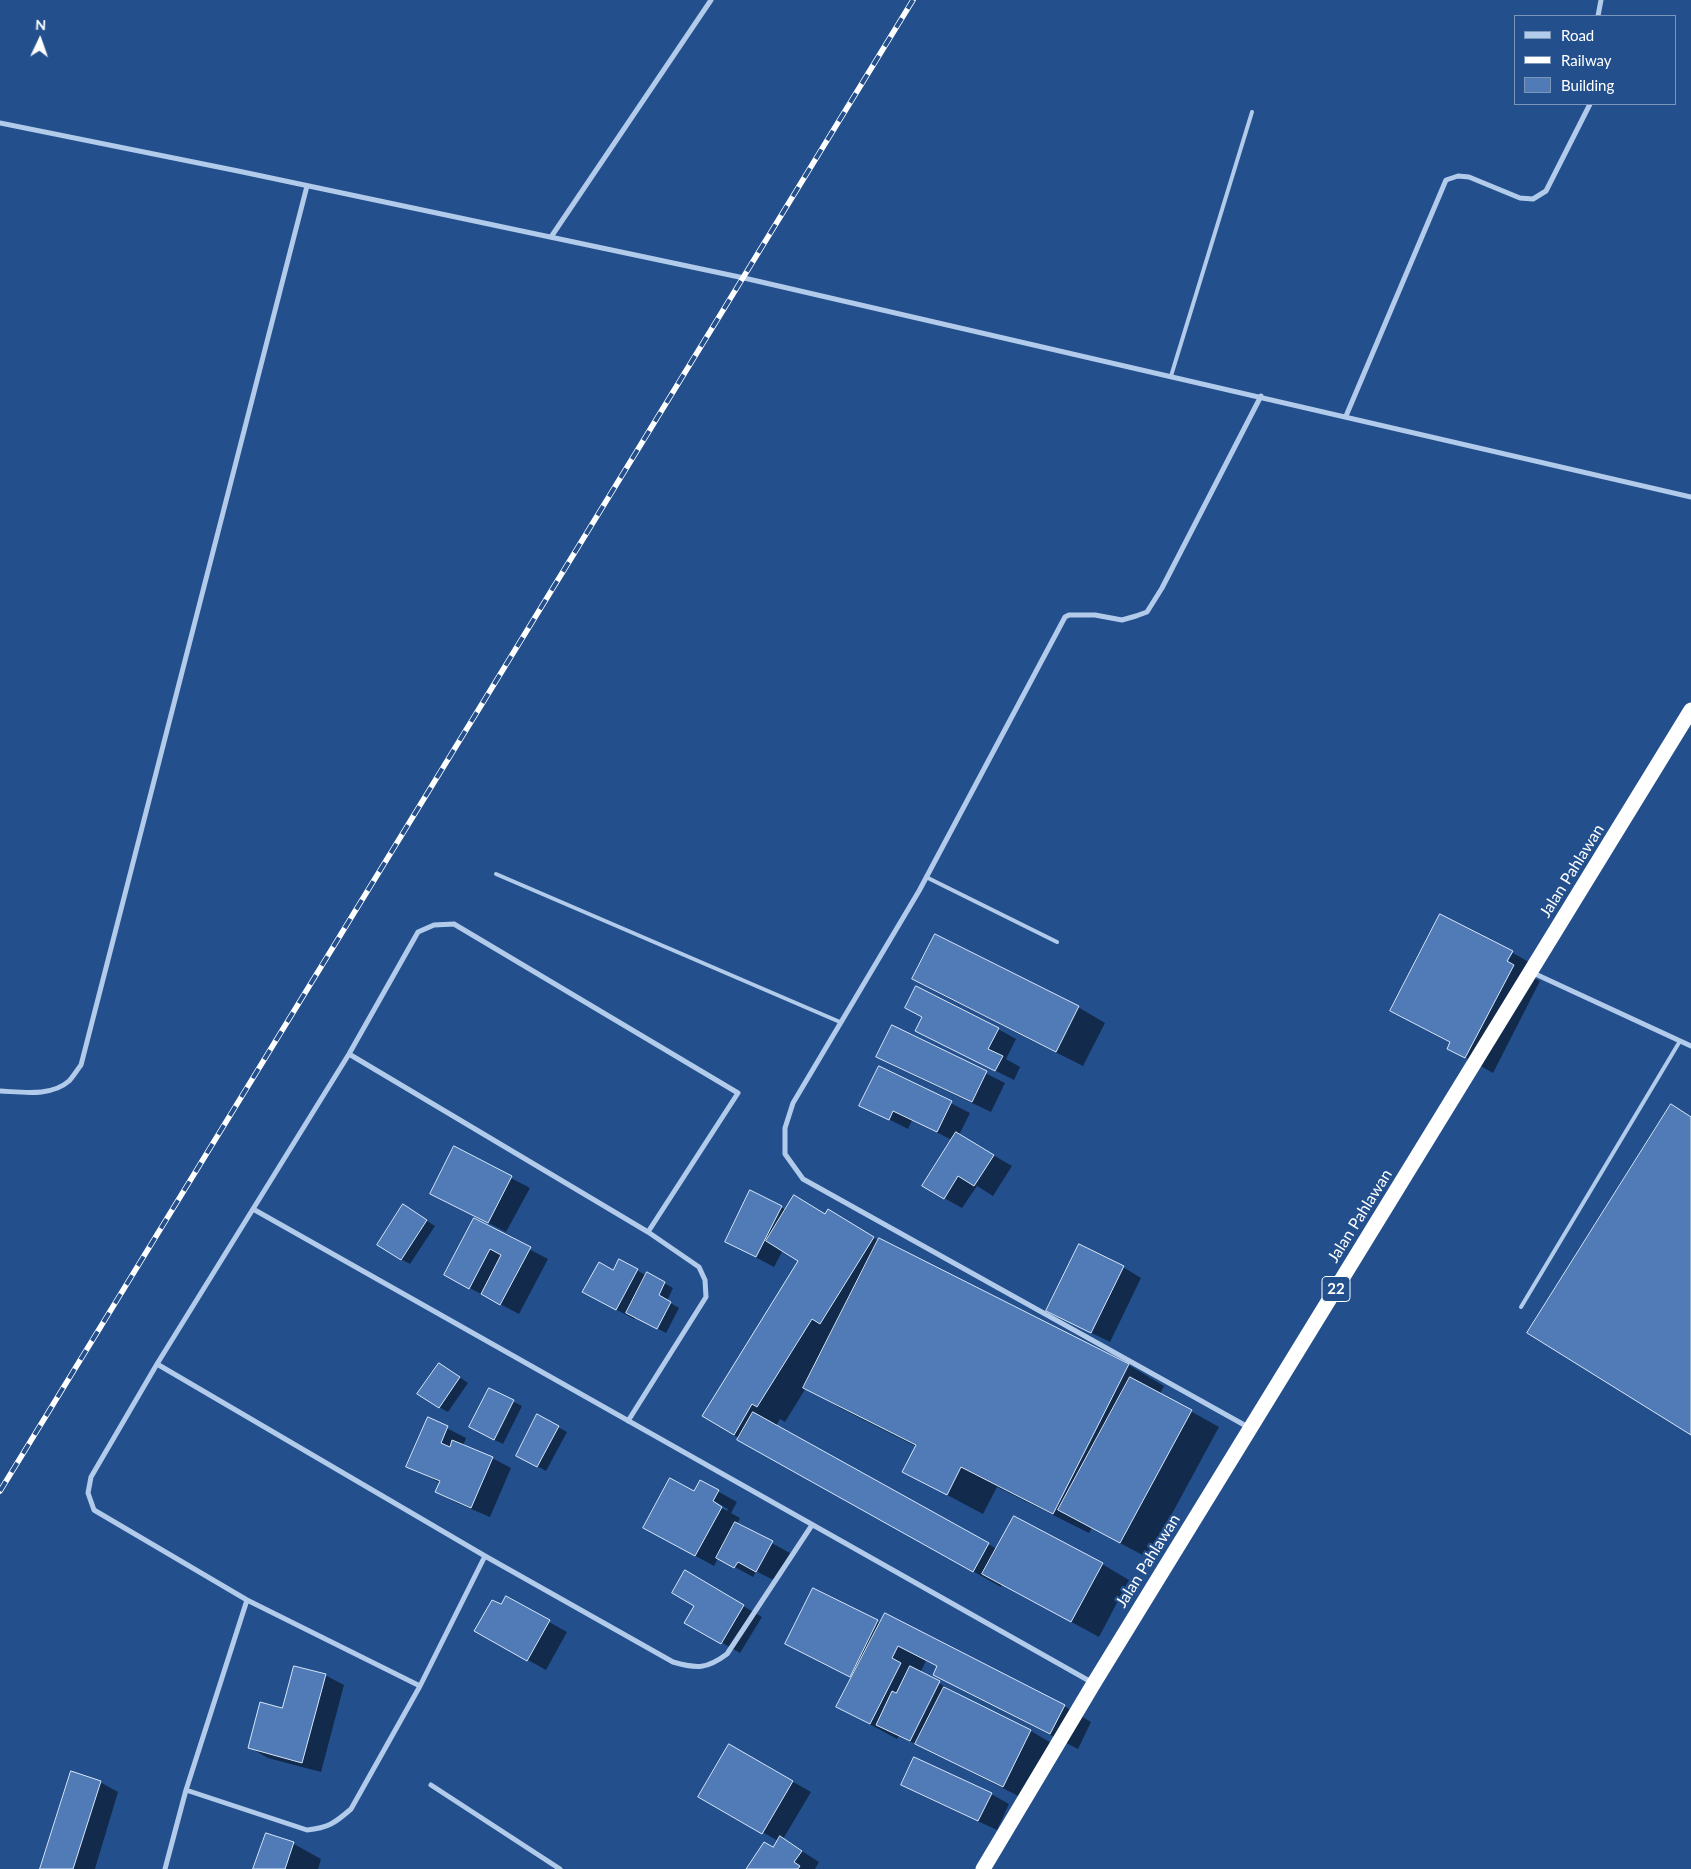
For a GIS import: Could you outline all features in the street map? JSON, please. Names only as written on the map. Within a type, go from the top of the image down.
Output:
[{"type":"highway","name":"Jalan Pahlawan","points":[[983,1869],[1094,1683],[1691,710]]},
{"type":"street","points":[[552,237],[712,0]]},
{"type":"street","points":[[1598,15],[1601,0]]},
{"type":"street","points":[[1346,416],[1446,180],[1458,176],[1469,177],[1520,198],[1533,198],[1546,191],[1589,105]]},
{"type":"street","points":[[0,124],[307,186],[753,280],[1691,496]]},
{"type":"street","points":[[0,1091],[32,1092],[52,1090],[68,1081],[81,1066],[307,186]]},
{"type":"street","points":[[1250,1428],[803,1179],[785,1154],[785,1128],[793,1103],[926,877],[1065,617],[1070,615],[1094,615],[1122,620],[1147,612],[1162,588],[1261,396]]},
{"type":"street","points":[[420,1686],[247,1600],[94,1510],[88,1493],[91,1477],[348,1054],[418,932],[434,925],[454,924],[738,1092],[648,1232]]},
{"type":"street","points":[[1530,972],[1691,1046]]},
{"type":"street","points":[[348,1054],[648,1232],[698,1267],[705,1280],[707,1288],[706,1298],[628,1421]]},
{"type":"street","points":[[253,1209],[1094,1683]]},
{"type":"street","points":[[158,1364],[485,1556],[673,1662],[687,1666],[701,1668],[715,1663],[727,1654],[812,1525]]},
{"type":"street","points":[[186,1790],[307,1830],[331,1825],[350,1809],[420,1686],[485,1556]]},
{"type":"street","points":[[164,1869],[186,1790],[247,1600]]},
{"type":"street","points":[[431,1785],[560,1869]]},
{"type":"lane","points":[[1171,376],[1252,112]]},
{"type":"lane","points":[[496,874],[840,1022]]},
{"type":"lane","points":[[926,877],[1057,942]]},
{"type":"lane","points":[[1522,1307],[1680,1041]]},
{"type":"building","points":[[1440,914],[1513,951],[1507,961],[1514,965],[1465,1058],[1447,1049],[1450,1042],[1390,1011]]},
{"type":"building","points":[[935,934],[1079,1006],[1056,1052],[912,979]]},
{"type":"building","points":[[916,986],[999,1028],[988,1049],[1003,1056],[995,1071],[915,1031],[922,1017],[905,1008]]},
{"type":"building","points":[[892,1025],[987,1071],[972,1102],[876,1057]]},
{"type":"building","points":[[879,1066],[952,1101],[937,1132],[893,1111],[889,1120],[859,1106]]},
{"type":"building","points":[[1671,1104],[1691,1117],[1691,1435],[1527,1333]]},
{"type":"building","points":[[956,1132],[994,1155],[974,1186],[958,1176],[944,1199],[922,1186]]},
{"type":"building","points":[[454,1146],[512,1176],[488,1223],[430,1194]]},
{"type":"building","points":[[750,1190],[782,1206],[756,1257],[725,1242]]},
{"type":"building","points":[[794,1195],[825,1214],[828,1209],[874,1237],[820,1324],[812,1319],[757,1407],[752,1404],[734,1435],[702,1416],[798,1261],[766,1241]]},
{"type":"building","points":[[403,1204],[427,1220],[401,1260],[377,1245]]},
{"type":"building","points":[[474,1218],[531,1247],[500,1305],[481,1294],[501,1255],[490,1249],[469,1289],[444,1275]]},
{"type":"building","points":[[879,1238],[1129,1364],[1053,1514],[961,1467],[947,1495],[902,1472],[916,1445],[803,1388]]},
{"type":"building","points":[[1079,1244],[1124,1266],[1091,1333],[1046,1311]]},
{"type":"building","points":[[619,1259],[638,1269],[616,1310],[582,1292],[599,1262],[613,1270]]},
{"type":"building","points":[[647,1272],[665,1282],[659,1295],[671,1302],[657,1329],[626,1313]]},
{"type":"building","points":[[439,1363],[460,1377],[439,1408],[417,1394]]},
{"type":"building","points":[[1130,1377],[1192,1410],[1120,1543],[1058,1510]]},
{"type":"building","points":[[489,1388],[514,1400],[494,1440],[469,1427]]},
{"type":"building","points":[[753,1412],[989,1543],[973,1572],[737,1440]]},
{"type":"building","points":[[537,1414],[559,1426],[537,1467],[516,1456]]},
{"type":"building","points":[[428,1417],[448,1426],[441,1443],[450,1447],[452,1440],[493,1457],[471,1508],[435,1492],[440,1481],[406,1467]]},
{"type":"building","points":[[670,1478],[694,1491],[700,1480],[719,1490],[713,1501],[722,1507],[695,1556],[643,1528]]},
{"type":"building","points":[[1014,1516],[1103,1563],[1071,1622],[982,1574]]},
{"type":"building","points":[[735,1522],[773,1541],[756,1572],[738,1562],[734,1568],[716,1558]]},
{"type":"building","points":[[685,1570],[744,1605],[721,1644],[684,1623],[694,1606],[672,1593]]},
{"type":"building","points":[[813,1588],[878,1620],[850,1677],[785,1644]]},
{"type":"building","points":[[506,1596],[550,1620],[527,1661],[474,1631],[492,1600],[501,1604]]},
{"type":"building","points":[[885,1613],[1065,1705],[1050,1734],[933,1675],[937,1666],[898,1646],[892,1658],[901,1663],[870,1724],[836,1707]]},
{"type":"building","points":[[294,1666],[326,1674],[302,1763],[248,1748],[260,1702],[282,1708]]},
{"type":"building","points":[[910,1666],[940,1681],[910,1741],[876,1725],[892,1691],[896,1693]]},
{"type":"building","points":[[944,1687],[1031,1730],[1003,1787],[915,1744]]},
{"type":"building","points":[[729,1744],[793,1781],[762,1834],[698,1797]]},
{"type":"building","points":[[914,1757],[992,1793],[978,1821],[901,1785]]},
{"type":"building","points":[[71,1771],[101,1781],[73,1869],[40,1869]]},
{"type":"building","points":[[266,1833],[294,1842],[285,1869],[253,1869]]},
{"type":"building","points":[[780,1836],[802,1851],[794,1862],[800,1866],[798,1869],[746,1869],[764,1842],[773,1847]]},
{"type":"railway","points":[[0,1491],[913,0]]}]
